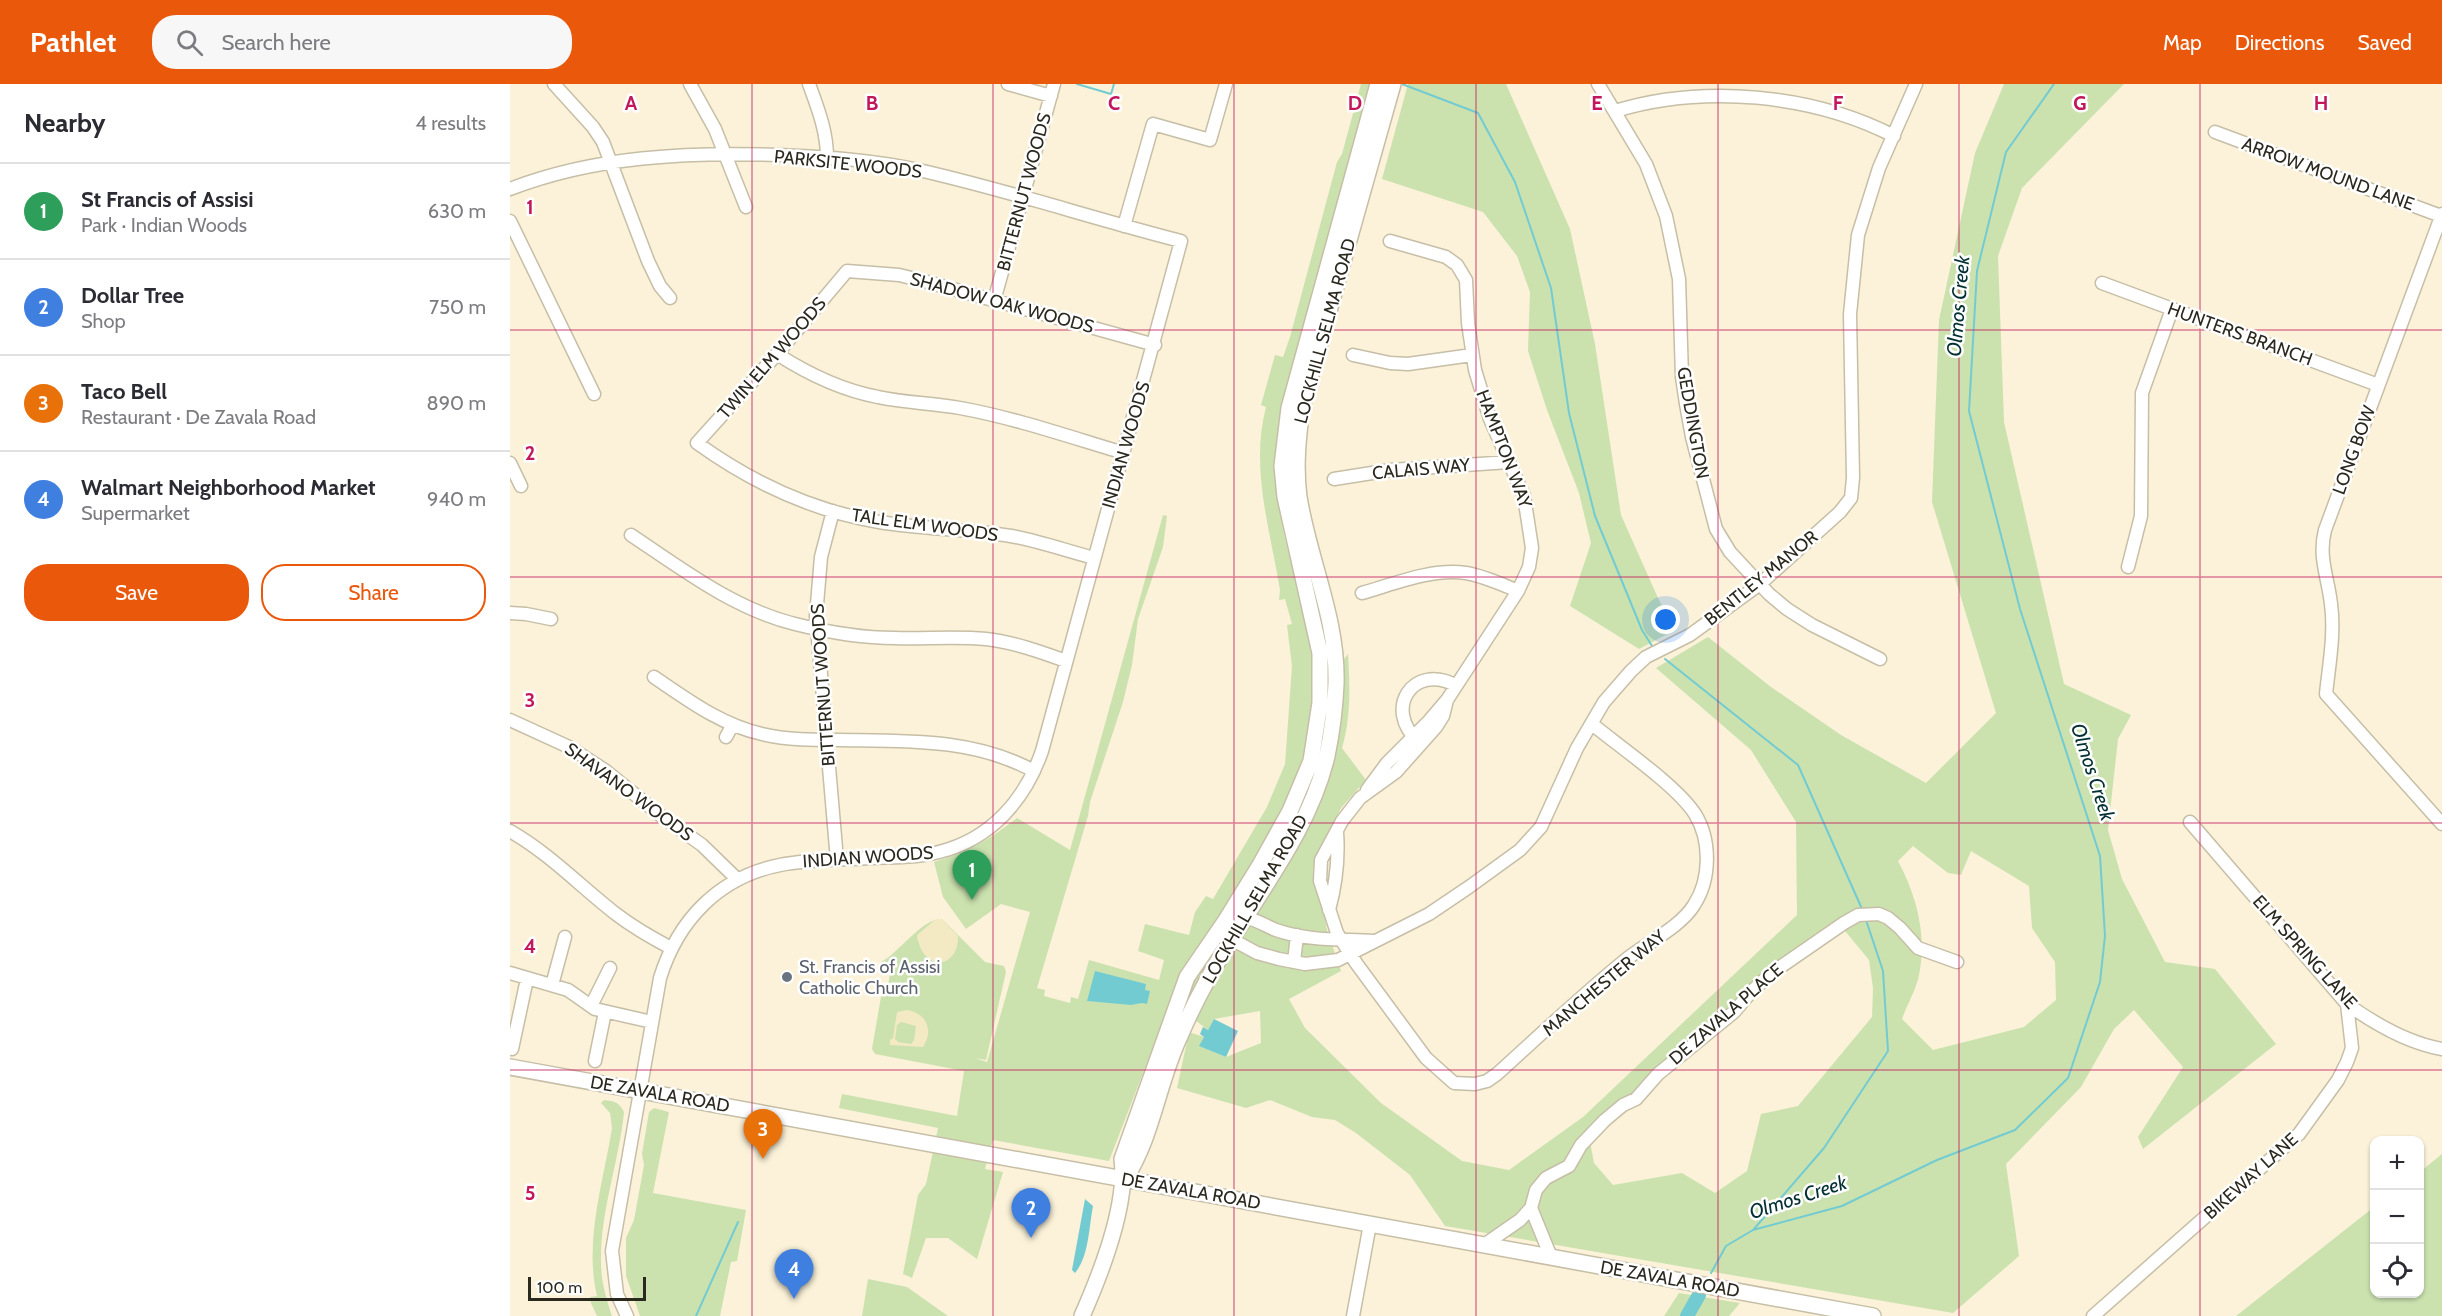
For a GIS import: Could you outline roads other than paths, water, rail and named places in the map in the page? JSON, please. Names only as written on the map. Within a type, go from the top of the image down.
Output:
[{"type":"main road","name":"LOCKHILL SELMA ROAD","points":[[1344,231],[1378,84]]},
{"type":"main road","name":"LOCKHILL SELMA ROAD","points":[[1083,1316],[1098,1278],[1118,1212],[1125,1179],[1122,1159],[1187,977],[1226,920],[1290,811],[1311,761],[1317,730],[1321,676],[1320,653],[1299,532],[1282,466],[1289,408],[1393,84]]},
{"type":"main road","name":"LOCKHILL SELMA ROAD","points":[[1125,1179],[1137,1161],[1178,1038],[1231,939],[1272,878],[1305,813],[1326,757],[1336,682],[1332,627],[1299,532]]},
{"type":"main road","name":"DE ZAVALA ROAD","points":[[510,1067],[1551,1257],[1815,1311],[1873,1316]]},
{"type":"street","points":[[554,84],[593,127],[603,142],[648,261],[660,286],[670,298]]},
{"type":"street","points":[[690,84],[715,129],[746,207]]},
{"type":"street","points":[[809,84],[822,119],[827,141],[827,158]]},
{"type":"street","points":[[1008,84],[1053,90]]},
{"type":"street","points":[[1124,226],[1153,124],[1210,140],[1226,84]]},
{"type":"street","name":"GEDDINGTON","points":[[1598,84],[1654,181],[1672,239],[1679,279],[1684,395],[1712,517],[1721,540],[1760,584],[1787,609],[1812,625],[1880,658]]},
{"type":"street","name":"BENTLEY MANOR","points":[[1231,939],[1257,953],[1294,962],[1321,963],[1351,954],[1429,915],[1532,839],[1549,813],[1566,769],[1605,702],[1638,664],[1690,634],[1760,584],[1805,546],[1840,512],[1851,498],[1853,478],[1850,314],[1852,275],[1858,235],[1879,168],[1916,84]]},
{"type":"street","name":"BITTERNUT WOODS","points":[[994,301],[1053,90]]},
{"type":"street","points":[[1615,111],[1636,102],[1661,97],[1713,92],[1746,93],[1816,105],[1856,118],[1894,136]]},
{"type":"street","name":"ARROW MOUND LANE","points":[[2215,132],[2442,215]]},
{"type":"street","name":"PARKSITE WOODS","points":[[510,189],[539,179],[611,162],[678,155],[724,153],[827,158],[903,167],[1023,197],[1181,241]]},
{"type":"street","name":"LONG BOW","points":[[2442,215],[2321,546],[2333,627],[2326,694],[2442,824]]},
{"type":"street","points":[[510,221],[594,394]]},
{"type":"street","name":"INDIAN WOODS","points":[[627,1316],[617,1294],[612,1251],[660,978],[671,948],[700,907],[711,896],[737,879],[782,864],[925,855],[968,841],[1005,815],[1024,792],[1042,751],[1155,345],[1181,241]]},
{"type":"street","name":"HAMPTON WAY","points":[[1351,954],[1341,939],[1321,891],[1319,870],[1327,846],[1351,808],[1365,793],[1396,772],[1447,700],[1518,591],[1529,567],[1532,548],[1531,529],[1524,496],[1490,419],[1472,355],[1466,280],[1461,271],[1446,257],[1390,241]]},
{"type":"street","name":"SHADOW OAK WOODS","points":[[847,271],[899,275],[1155,345]]},
{"type":"street","name":"TWIN ELM WOODS","points":[[697,443],[847,271]]},
{"type":"street","name":"HUNTERS BRANCH","points":[[2102,283],[2378,385]]},
{"type":"street","points":[[2128,567],[2141,516],[2142,393],[2172,309]]},
{"type":"street","points":[[777,354],[801,369],[850,390],[877,397],[991,415],[1124,453]]},
{"type":"street","points":[[1353,355],[1390,363],[1408,364],[1472,355]]},
{"type":"street","name":"TALL ELM WOODS","points":[[697,443],[748,476],[791,496],[833,511],[879,522],[1010,536],[1094,558]]},
{"type":"street","name":"CALAIS WAY","points":[[1334,479],[1391,470],[1509,462]]},
{"type":"street","points":[[510,463],[521,486]]},
{"type":"street","name":"BITTERNUT WOODS","points":[[833,511],[818,575],[816,628],[837,860]]},
{"type":"street","points":[[631,535],[702,582],[735,600],[795,624],[891,638],[988,639],[1066,661]]},
{"type":"street","points":[[1362,593],[1429,575],[1454,572],[1488,578],[1518,591]]},
{"type":"street","points":[[510,613],[551,619]]},
{"type":"street","points":[[654,677],[732,726],[788,739],[918,741],[958,745],[1008,758],[1034,771]]},
{"type":"street","points":[[1417,740],[1402,719],[1403,703],[1408,691],[1427,679],[1446,680],[1455,686]]},
{"type":"street","name":"SHAVANO WOODS","points":[[510,720],[569,747],[606,771],[660,815],[702,845],[737,879]]},
{"type":"street","name":"MANCHESTER WAY","points":[[1351,954],[1426,1058],[1454,1083],[1475,1084],[1487,1081],[1497,1074],[1625,960],[1685,917],[1695,904],[1706,872],[1705,839],[1702,829],[1694,813],[1672,789],[1592,724]]},
{"type":"street","points":[[726,737],[732,726]]},
{"type":"street","name":"ELM SPRING LANE","points":[[2190,822],[2347,1004],[2368,1019],[2400,1036],[2442,1049]]},
{"type":"street","points":[[510,831],[558,863],[616,914],[671,948]]},
{"type":"street","points":[[1329,910],[1339,849],[1337,832]]},
{"type":"street","name":"DE ZAVALA PLACE","points":[[1484,1245],[1520,1220],[1531,1208],[1536,1190],[1546,1178],[1569,1166],[1581,1145],[1605,1120],[1623,1105],[1636,1099],[1658,1074],[1734,1012],[1773,972],[1851,919],[1867,914],[1888,918],[1918,948],[1957,962]]},
{"type":"street","points":[[1231,939],[1226,920],[1247,916]]},
{"type":"street","name":"BENTLEY MANOR","points":[[1247,916],[1278,931],[1297,935],[1373,941]]},
{"type":"street","points":[[1294,962],[1297,935]]},
{"type":"street","points":[[552,985],[565,937]]},
{"type":"street","points":[[591,1006],[610,968]]},
{"type":"street","points":[[510,973],[568,990],[591,1006],[605,1012],[630,1015],[652,1022]]},
{"type":"street","points":[[512,1049],[527,979]]},
{"type":"street","name":"BIKEWAY LANE","points":[[2093,1316],[2299,1134],[2338,1080],[2348,1062],[2352,1048],[2347,1004]]},
{"type":"street","points":[[595,1060],[605,1012]]},
{"type":"street","points":[[1531,1208],[1551,1257]]},
{"type":"street","points":[[1353,1316],[1370,1224]]},
{"type":"water","points":[[1095,971],[1146,984],[1145,990],[1150,991],[1147,1004],[1087,1001]]},
{"type":"water","points":[[1214,1019],[1238,1031],[1226,1057],[1199,1046],[1204,1037],[1200,1034],[1203,1027],[1208,1030]]},
{"type":"water","points":[[1085,1199],[1093,1206],[1086,1250],[1075,1273],[1072,1270]]},
{"type":"waterway","points":[[1077,84],[1111,94],[1114,84]]},
{"type":"waterway","points":[[1402,84],[1478,113],[1515,182],[1551,288],[1569,413],[1595,516],[1642,630],[1652,646]]},
{"type":"waterway","name":"Olmos Creek","points":[[1711,1273],[1726,1246],[1753,1230],[1842,1206],[1937,1160],[2015,1130],[2068,1078],[2100,982],[2105,936],[2100,856],[2020,609],[1969,411],[1977,271],[2006,152],[2054,84]]},
{"type":"waterway","points":[[1665,659],[1798,765],[1862,909]]},
{"type":"waterway","points":[[1754,1229],[1824,1148],[1888,1051],[1883,971],[1866,920]]},
{"type":"waterway","points":[[696,1316],[738,1222]]},
{"type":"waterway","name":"Olmos Creek","points":[[1687,1316],[1699,1295]]},
{"type":"place","name":"St Francis of Assisi","points":[[972,900]]},
{"type":"place","name":"St. Francis of Assisi Catholic Church","points":[[787,977]]},
{"type":"place","name":"Taco Bell","points":[[763,1159]]},
{"type":"place","name":"Dollar Tree","points":[[1031,1238]]},
{"type":"place","name":"Walmart Neighborhood Market","points":[[794,1299]]}]
